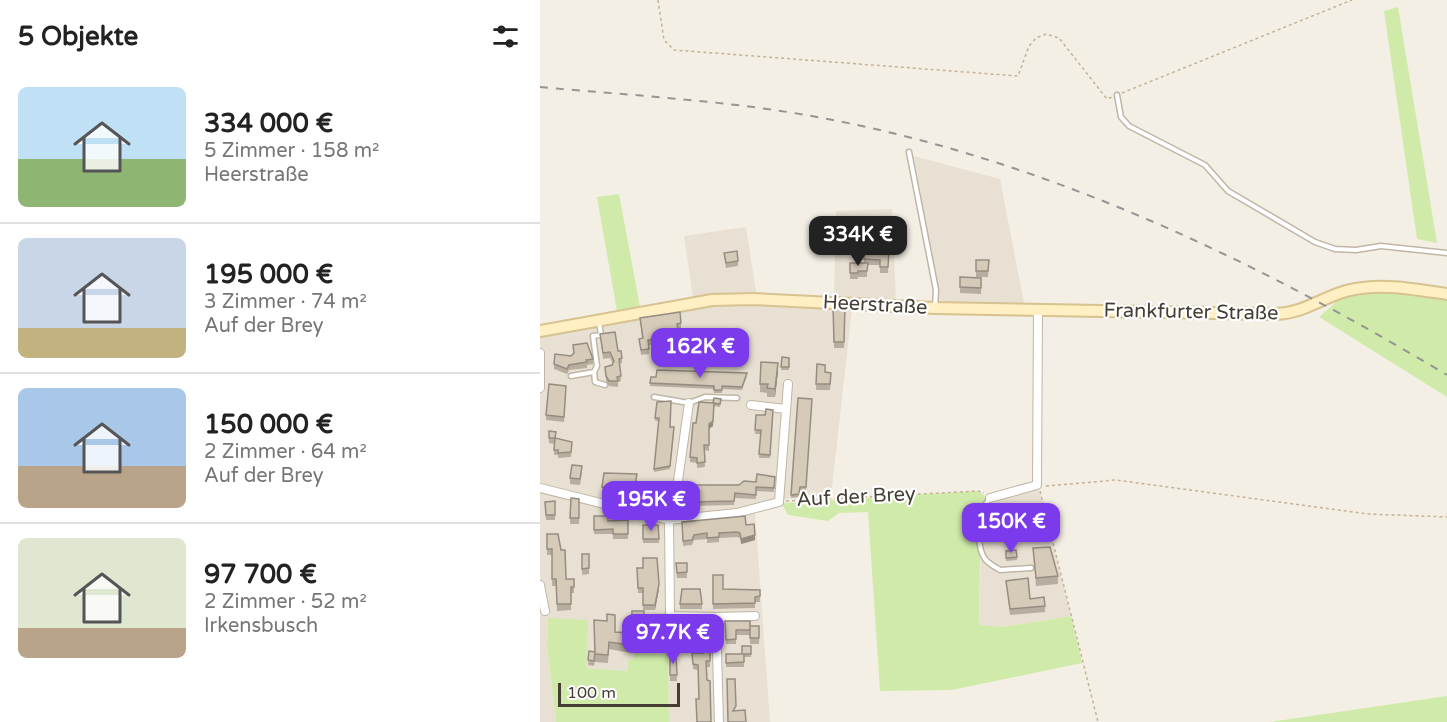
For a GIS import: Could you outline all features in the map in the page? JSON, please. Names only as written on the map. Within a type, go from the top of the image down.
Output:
[{"type":"main road","name":"Frankfurter Straße","points":[[1038,309],[1276,314],[1296,313],[1344,292],[1363,288],[1410,288],[1447,294]]},
{"type":"main road","name":"Heerstraße","points":[[540,331],[712,300],[789,300],[936,308],[1038,309]]},
{"type":"street","points":[[990,498],[1037,485],[1038,309]]},
{"type":"street","points":[[540,353],[540,388]]},
{"type":"street","name":"Auf der Brey","points":[[540,488],[669,520],[737,513],[779,502],[788,384]]},
{"type":"street","points":[[689,403],[674,510],[669,520],[670,615],[755,616]]},
{"type":"street","points":[[751,405],[786,409]]},
{"type":"street","points":[[540,585],[545,611]]},
{"type":"street","points":[[716,617],[719,722]]},
{"type":"lane","points":[[1117,94],[1121,117],[1129,126],[1205,165],[1228,191],[1315,242],[1335,249],[1356,250],[1381,246],[1447,253]]},
{"type":"lane","points":[[909,152],[936,290],[936,308]]},
{"type":"lane","points":[[599,321],[601,335],[593,336],[595,382],[605,385]]},
{"type":"lane","points":[[571,376],[602,368]]},
{"type":"lane","points":[[654,397],[689,403],[705,396],[737,398]]},
{"type":"lane","points":[[990,498],[983,505],[981,517],[980,548],[983,557],[1000,570],[1031,568]]},
{"type":"path","points":[[658,0],[664,40],[674,50],[1018,76],[1029,46],[1036,38],[1046,34],[1059,38],[1107,99],[1352,0]]},
{"type":"path","points":[[1098,722],[1037,485],[1116,480],[1183,487],[1368,514],[1447,517]]},
{"type":"path","name":"Auf der Brey","points":[[779,502],[836,497],[978,491],[990,498]]},
{"type":"shaded area","points":[[914,156],[1000,179],[1024,303],[940,302]]},
{"type":"shaded area","points":[[892,209],[896,299],[834,297],[836,211]]},
{"type":"shaded area","points":[[746,227],[756,292],[693,298],[684,236]]},
{"type":"shaded area","points":[[732,303],[852,309],[831,496],[785,499],[782,505],[755,513],[770,722],[669,722],[668,656],[634,660],[628,671],[585,668],[548,618],[547,645],[556,722],[540,722],[540,337],[634,318]]},
{"type":"shaded area","points":[[1036,486],[1041,495],[1071,616],[1003,627],[979,625],[982,517],[990,498]]},
{"type":"green space","points":[[1398,7],[1437,243],[1417,239],[1384,11]]},
{"type":"green space","points":[[619,194],[640,307],[617,311],[597,197]]},
{"type":"green space","points":[[1404,290],[1447,296],[1447,397],[1319,317],[1342,297]]},
{"type":"green space","points":[[978,491],[988,498],[983,504],[981,516],[979,625],[1003,627],[1071,616],[1082,663],[952,690],[880,691],[868,512],[839,513],[828,521],[788,515],[783,506],[784,503]]},
{"type":"green space","points":[[548,618],[588,620],[586,668],[628,671],[628,660],[634,659],[634,653],[668,655],[669,722],[556,722],[547,645]]},
{"type":"green space","points":[[1447,696],[1447,722],[1270,722]]},
{"type":"building","points":[[864,249],[889,249],[888,267],[880,267],[880,260],[864,259]]},
{"type":"building","points":[[737,251],[738,261],[726,263],[724,253]]},
{"type":"building","points":[[976,260],[989,260],[988,271],[976,271]]},
{"type":"building","points":[[850,263],[868,263],[867,271],[850,273]]},
{"type":"building","points":[[960,277],[981,278],[981,288],[960,287]]},
{"type":"building","points":[[833,305],[845,305],[844,342],[834,342]]},
{"type":"building","points":[[680,312],[681,323],[677,324],[679,335],[648,340],[649,349],[641,350],[639,339],[643,338],[640,318]]},
{"type":"building","points":[[615,332],[618,351],[621,351],[622,358],[619,359],[621,376],[617,377],[618,381],[609,381],[605,367],[612,365],[614,361],[610,352],[603,353],[600,334]]},
{"type":"building","points":[[676,335],[684,336],[682,351],[675,351]]},
{"type":"building","points":[[587,343],[593,359],[569,365],[567,369],[554,364],[555,354],[571,356],[574,353],[573,345]]},
{"type":"building","points":[[782,357],[789,358],[789,367],[781,367]]},
{"type":"building","points":[[761,362],[778,363],[775,389],[767,388],[768,384],[760,384]]},
{"type":"building","points":[[817,364],[825,365],[825,372],[831,373],[830,384],[816,384]]},
{"type":"building","points":[[657,370],[747,373],[742,387],[722,386],[722,390],[714,390],[714,386],[650,383],[651,377],[656,377]]},
{"type":"building","points":[[549,384],[566,386],[564,417],[546,415]]},
{"type":"building","points":[[714,398],[721,399],[720,404],[713,403]]},
{"type":"building","points":[[798,398],[812,399],[806,487],[800,487],[799,494],[791,495]]},
{"type":"building","points":[[671,401],[670,427],[674,427],[670,466],[654,469],[659,418],[655,418],[657,402]]},
{"type":"building","points":[[699,402],[714,403],[713,421],[709,424],[709,445],[704,445],[705,462],[697,463],[697,458],[690,457],[693,423],[696,423]]},
{"type":"building","points":[[766,409],[773,410],[770,455],[759,454],[761,430],[755,430],[756,415],[765,415]]},
{"type":"building","points":[[549,431],[556,432],[555,438],[549,438]]},
{"type":"building","points":[[555,438],[572,442],[571,452],[558,453],[558,450],[554,450]]},
{"type":"building","points":[[572,465],[582,466],[580,479],[570,478]]},
{"type":"building","points":[[604,473],[637,474],[634,491],[602,487]]},
{"type":"building","points":[[757,474],[775,477],[774,488],[756,487],[756,495],[735,493],[734,501],[680,504],[682,489],[691,490],[691,485],[739,485],[744,481],[756,482]]},
{"type":"building","points":[[652,485],[670,487],[668,501],[638,497],[640,486],[651,488]]},
{"type":"building","points":[[571,498],[579,499],[579,518],[570,518]]},
{"type":"building","points":[[555,501],[555,515],[546,515],[545,502]]},
{"type":"building","points":[[594,516],[608,516],[608,521],[628,520],[628,534],[613,534],[613,529],[594,530]]},
{"type":"building","points":[[745,516],[746,525],[754,524],[755,535],[741,539],[740,533],[737,532],[719,533],[719,537],[707,538],[707,533],[694,535],[692,540],[683,541],[682,522]]},
{"type":"building","points":[[1013,519],[1015,532],[998,534],[996,521]]},
{"type":"building","points":[[643,525],[658,525],[659,539],[643,539]]},
{"type":"building","points":[[547,534],[558,534],[561,550],[565,550],[566,579],[574,579],[574,587],[571,587],[571,604],[557,604],[556,579],[552,579],[552,549],[547,549]]},
{"type":"building","points":[[1050,547],[1058,576],[1036,578],[1033,548]]},
{"type":"building","points":[[1016,550],[1017,557],[1006,558],[1006,551]]},
{"type":"building","points":[[582,554],[589,554],[589,568],[582,569]]},
{"type":"building","points":[[643,558],[657,558],[659,584],[655,605],[643,605],[643,588],[638,588],[637,568],[643,568]]},
{"type":"building","points":[[676,563],[687,563],[687,572],[677,573]]},
{"type":"building","points":[[713,575],[723,575],[723,589],[760,590],[760,596],[755,597],[755,603],[713,604]]},
{"type":"building","points":[[1028,578],[1030,599],[1044,597],[1045,606],[1010,609],[1006,581]]},
{"type":"building","points":[[682,589],[700,589],[702,604],[680,604]]},
{"type":"building","points":[[632,611],[644,611],[643,630],[636,629],[635,643],[631,642],[631,645],[609,642],[608,655],[595,654],[594,620],[607,621],[607,614],[615,615],[615,632],[630,633]]},
{"type":"building","points":[[702,617],[708,617],[710,637],[710,661],[706,661],[707,680],[710,681],[711,722],[697,722],[698,665],[693,664],[692,653],[703,653],[700,627],[703,627]]},
{"type":"building","points":[[673,621],[684,621],[684,632],[674,632]]},
{"type":"building","points":[[725,621],[750,621],[750,630],[736,630],[736,639],[726,640]]},
{"type":"building","points":[[750,626],[759,626],[759,638],[750,638]]},
{"type":"building","points":[[742,646],[751,646],[751,654],[742,654]]},
{"type":"building","points":[[589,651],[595,652],[594,661],[588,660]]},
{"type":"building","points":[[676,654],[677,675],[670,675],[670,655]]},
{"type":"building","points":[[726,654],[744,654],[744,662],[726,663]]},
{"type":"building","points":[[727,679],[735,679],[736,706],[733,711],[745,710],[746,722],[728,722]]},
{"type":"railway","points":[[540,87],[687,100],[797,113],[914,139],[995,162],[1151,221],[1227,256],[1302,293],[1447,375]]}]
